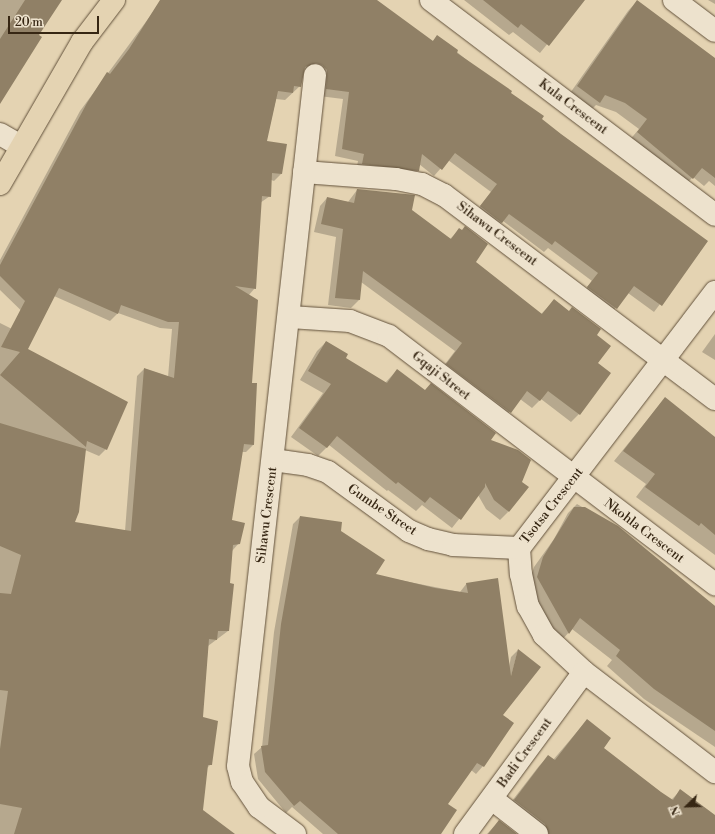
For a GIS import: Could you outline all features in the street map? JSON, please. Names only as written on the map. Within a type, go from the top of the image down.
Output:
[{"type":"main road","points":[[0,184],[82,42],[114,0]]},
{"type":"street","name":"Kula Crescent","points":[[431,0],[715,215]]},
{"type":"street","points":[[674,0],[715,31]]},
{"type":"street","name":"Sihawu Crescent","points":[[295,834],[259,807],[242,782],[238,766],[290,317],[315,75]]},
{"type":"street","points":[[0,134],[21,146]]},
{"type":"street","name":"Sihawu Crescent","points":[[304,172],[396,179],[422,184],[444,195],[664,359]]},
{"type":"street","name":"Tsotsa Crescent","points":[[715,292],[519,548],[521,574],[528,606],[544,635],[584,672],[715,772]]},
{"type":"street","name":"Gqaji Street","points":[[290,317],[350,321],[389,336],[574,478]]},
{"type":"street","points":[[664,359],[715,399]]},
{"type":"street","name":"Gumbe Street","points":[[273,460],[308,465],[328,472],[409,531],[428,539],[453,545],[519,548]]},
{"type":"street","name":"Nkohla Crescent","points":[[574,478],[715,584]]},
{"type":"street","name":"Badi Crescent","points":[[465,834],[584,672]]},
{"type":"street","points":[[492,799],[537,834]]},
{"type":"building","points":[[25,0],[62,0],[39,35],[42,37],[0,104],[0,39]]},
{"type":"building","points":[[160,0],[377,0],[433,41],[437,35],[458,50],[457,53],[512,91],[511,93],[544,116],[542,119],[561,134],[708,241],[662,306],[634,286],[617,309],[587,287],[598,273],[555,241],[552,245],[509,214],[502,223],[480,206],[497,184],[455,153],[442,170],[422,154],[419,171],[362,164],[364,154],[342,149],[349,92],[326,89],[327,70],[322,65],[316,63],[305,67],[301,87],[294,86],[293,93],[278,91],[267,141],[287,144],[282,174],[272,173],[271,197],[262,196],[256,289],[235,286],[258,300],[252,383],[257,383],[254,445],[244,444],[232,520],[245,523],[240,544],[233,545],[230,583],[234,584],[229,631],[218,631],[217,640],[209,639],[203,717],[218,721],[212,765],[208,765],[203,810],[235,834],[14,834],[22,808],[0,804],[0,749],[8,691],[0,690],[0,593],[11,594],[21,555],[0,546],[0,423],[86,449],[79,512],[75,522],[131,531],[144,368],[174,378],[179,322],[168,322],[121,305],[118,314],[59,288],[28,349],[128,402],[107,450],[87,441],[86,447],[0,375],[20,352],[1,347],[25,301],[0,276],[0,265],[87,103],[107,72],[110,74],[129,49]]},
{"type":"building","points":[[483,0],[585,0],[549,46],[521,24],[518,28]]},
{"type":"building","points":[[637,0],[715,58],[715,178],[702,168],[693,179],[637,132],[647,119],[625,103],[605,95],[600,103],[577,86]]},
{"type":"building","points":[[357,189],[415,195],[412,210],[451,239],[459,228],[462,230],[465,226],[488,244],[476,262],[542,314],[554,299],[569,311],[572,307],[601,329],[597,335],[611,346],[598,363],[611,373],[580,415],[548,391],[540,401],[527,391],[511,413],[446,364],[462,343],[363,271],[360,300],[335,298],[343,229],[321,224],[327,197],[354,203]]},
{"type":"building","points":[[326,341],[348,354],[346,358],[387,383],[397,369],[425,390],[431,383],[496,433],[491,440],[518,450],[531,460],[522,482],[529,487],[509,512],[494,500],[485,483],[485,487],[461,520],[430,497],[425,503],[398,482],[396,484],[337,436],[327,448],[299,428],[331,384],[308,371]]},
{"type":"building","points":[[665,397],[715,437],[715,535],[701,523],[699,526],[645,487],[655,474],[623,451]]},
{"type":"building","points":[[574,507],[585,507],[618,526],[715,606],[715,731],[654,689],[616,656],[620,650],[580,618],[569,634],[537,577],[543,557]]},
{"type":"building","points":[[300,516],[342,522],[341,531],[385,560],[376,574],[435,588],[468,593],[466,583],[498,578],[511,676],[518,649],[541,667],[503,715],[514,723],[484,767],[477,763],[448,804],[457,810],[441,834],[338,834],[300,801],[294,806],[265,772],[261,746],[268,745],[281,624]]},
{"type":"building","points":[[587,719],[611,738],[604,748],[661,792],[673,800],[680,789],[715,815],[715,834],[549,834],[545,824],[514,800],[548,755],[555,760]]},
{"type":"building","points":[[499,820],[517,834],[488,834]]}]
